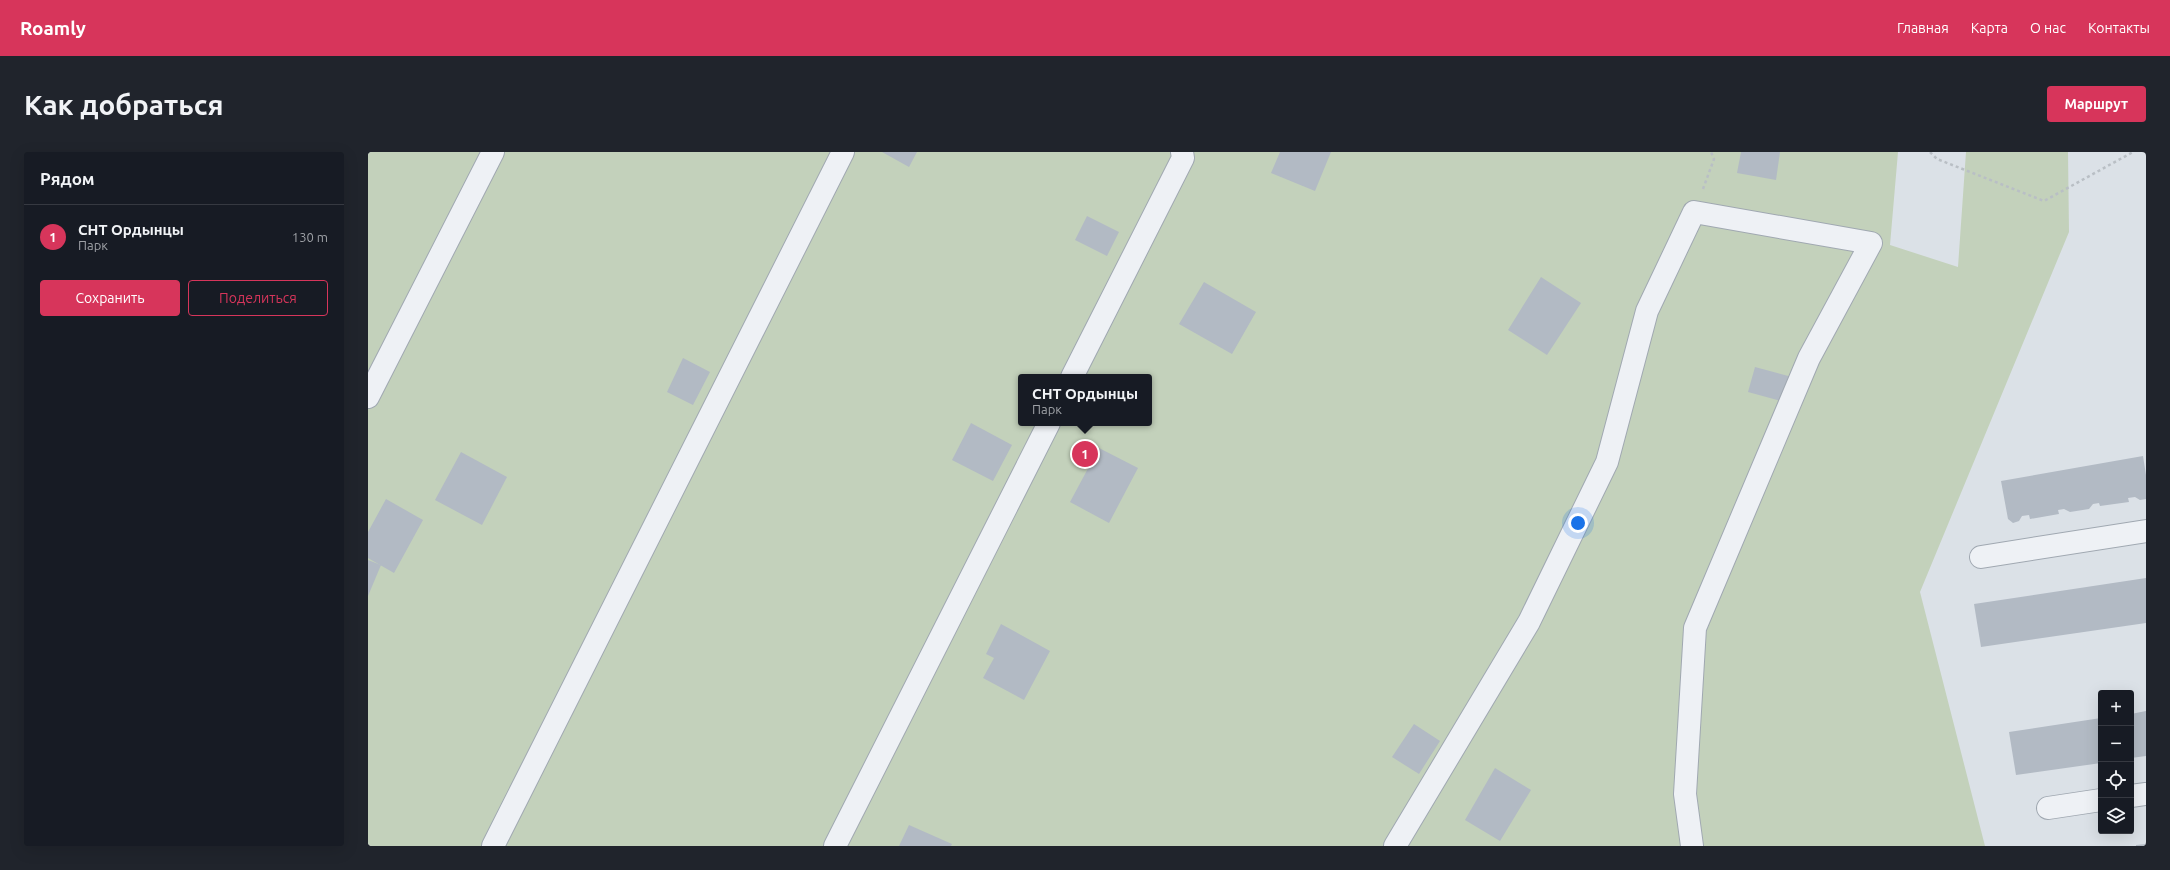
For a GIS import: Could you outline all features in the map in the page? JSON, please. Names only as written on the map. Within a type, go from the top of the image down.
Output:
[{"type":"street","points":[[368,397],[493,152]]},
{"type":"street","points":[[493,846],[843,152]]},
{"type":"street","points":[[1074,374],[1183,158],[1182,152]]},
{"type":"street","points":[[1395,846],[1529,622],[1607,462],[1647,311],[1694,212],[1872,242],[1809,358],[1695,628],[1685,794],[1692,846]]},
{"type":"street","points":[[835,846],[1047,426]]},
{"type":"street","points":[[1981,557],[2146,531]]},
{"type":"street","points":[[2134,796],[2146,794]]},
{"type":"street","points":[[2048,808],[2098,800]]},
{"type":"path","points":[[1694,212],[1714,159],[1711,152]]},
{"type":"path","points":[[1930,152],[1937,159],[2044,200],[2133,152]]},
{"type":"green space","points":[[368,152],[1898,152],[1890,245],[1958,267],[1966,152],[2068,152],[2069,232],[1920,592],[1985,846],[368,846]]},
{"type":"building","points":[[882,152],[917,152],[909,167]]},
{"type":"building","points":[[1280,152],[1331,152],[1315,191],[1271,173]]},
{"type":"building","points":[[1741,152],[1780,152],[1776,180],[1737,173]]},
{"type":"building","points":[[1087,216],[1119,232],[1107,256],[1075,240]]},
{"type":"building","points":[[1541,277],[1581,303],[1547,355],[1508,330]]},
{"type":"building","points":[[1204,282],[1256,312],[1232,354],[1179,324]]},
{"type":"building","points":[[683,358],[710,372],[693,405],[667,392]]},
{"type":"building","points":[[1755,367],[1792,377],[1785,402],[1748,392]]},
{"type":"building","points":[[971,423],[1012,445],[993,481],[952,460]]},
{"type":"building","points":[[1099,448],[1138,468],[1109,523],[1070,502]]},
{"type":"building","points":[[461,452],[507,477],[482,525],[435,500]]},
{"type":"building","points":[[2143,456],[2146,475],[2146,499],[2140,500],[2135,497],[2128,498],[2129,502],[2100,506],[2099,503],[2093,504],[2089,509],[2070,512],[2064,509],[2058,510],[2059,514],[2030,519],[2029,515],[2022,516],[2019,521],[2013,523],[2008,519],[2001,481]]},
{"type":"building","points":[[386,499],[423,520],[394,573],[368,558],[368,532]]},
{"type":"building","points":[[368,560],[381,565],[368,596]]},
{"type":"building","points":[[2146,578],[2146,623],[1981,647],[1974,604]]},
{"type":"building","points":[[1001,624],[1050,651],[1024,700],[983,678],[994,658],[986,654]]},
{"type":"building","points":[[2146,711],[2146,756],[2134,758],[2134,713]]},
{"type":"building","points":[[2098,718],[2098,763],[2016,775],[2009,732]]},
{"type":"building","points":[[1414,724],[1440,741],[1419,774],[1392,757]]},
{"type":"building","points":[[1495,768],[1531,790],[1500,841],[1465,820]]},
{"type":"building","points":[[909,825],[952,844],[951,846],[899,846]]},
{"type":"building","points":[[2146,844],[2146,846],[2136,846],[2136,845]]},
{"type":"place","name":"СНТ Ордынцы","points":[[1085,454]]}]
